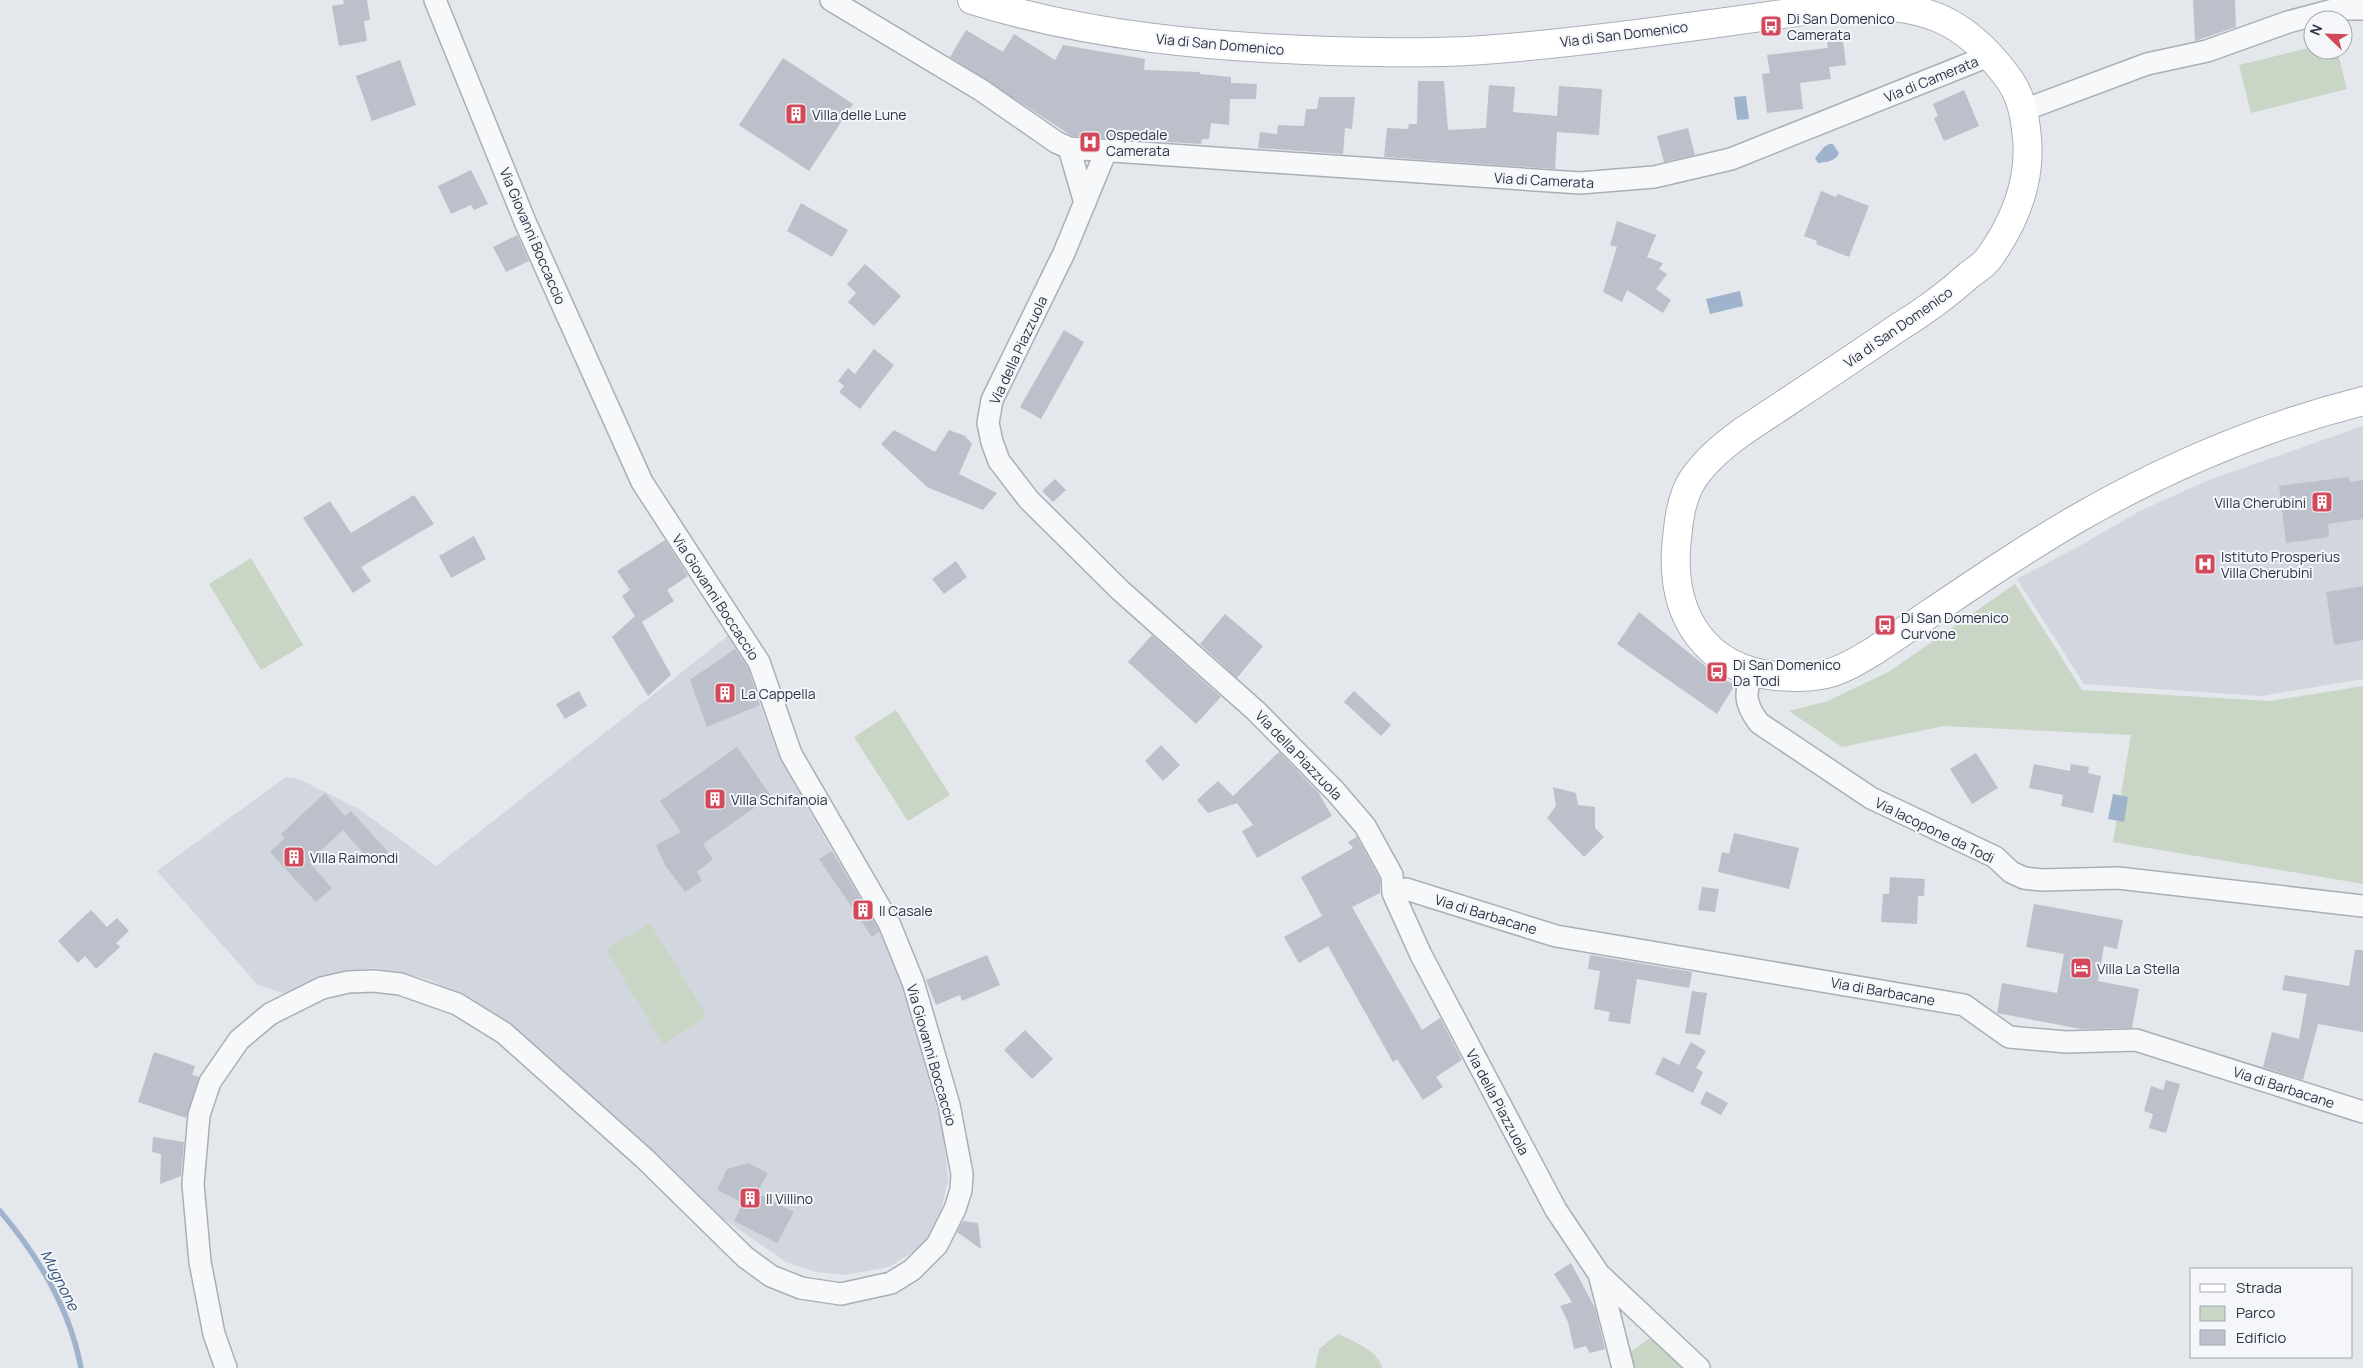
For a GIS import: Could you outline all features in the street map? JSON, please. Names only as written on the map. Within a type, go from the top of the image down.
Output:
[{"type":"main road","name":"Via di San Domenico","points":[[972,0],[1052,21],[1146,38],[1245,48],[1373,52],[1494,49],[1632,34],[1856,4],[1894,5],[1925,11],[1958,27],[1991,55],[2011,80],[2024,110],[2028,153],[2025,185],[2011,224],[1988,260],[1940,300],[1712,454],[1692,481],[1681,510],[1676,584],[1690,622],[1708,648],[1725,661],[1752,672],[1796,677],[1826,674],[1839,670],[1874,651],[2079,517],[2131,489],[2203,454],[2298,419],[2363,401]]},
{"type":"street","name":"Via Giovanni Boccaccio","points":[[226,1368],[214,1334],[200,1262],[193,1184],[199,1115],[210,1082],[239,1040],[270,1014],[322,988],[348,982],[374,980],[400,984],[457,1004],[504,1033],[644,1158],[745,1257],[771,1276],[801,1288],[841,1294],[863,1291],[891,1283],[898,1279],[926,1258],[937,1245],[955,1209],[961,1190],[962,1174],[949,1105],[913,982],[889,923],[790,754],[758,662],[642,482],[526,224],[435,0]]},
{"type":"street","points":[[831,0],[981,90],[1056,142],[1069,148],[1106,151]]},
{"type":"street","points":[[2024,110],[2147,64],[2207,51],[2288,22],[2337,9],[2363,9]]},
{"type":"street","name":"Via di Camerata","points":[[1106,151],[1580,183],[1615,181],[1654,176],[1731,159],[1991,55]]},
{"type":"street","points":[[1069,148],[1085,203]]},
{"type":"street","name":"Via della Piazzuola","points":[[1106,151],[1064,253],[992,400],[988,423],[992,442],[999,460],[1028,500],[1121,591],[1256,711],[1335,791],[1365,826],[1392,875],[1393,893],[1421,955],[1556,1210],[1599,1274],[1623,1368]]},
{"type":"street","name":"Via Iacopone da Todi","points":[[1752,672],[1746,698],[1750,710],[1760,723],[1871,798],[1995,857],[2011,872],[2024,878],[2050,880],[2118,878],[2363,906]]},
{"type":"street","name":"Via di Barbacane","points":[[1393,893],[1406,889],[1556,936],[1964,1005],[2009,1037],[2066,1042],[2136,1040],[2363,1112]]},
{"type":"street","points":[[1599,1274],[1699,1368]]},
{"type":"shaded area","name":"Istituto Prosperius Villa Cherubini","points":[[2363,426],[2363,679],[2261,696],[2084,684],[2017,579],[2138,512],[2206,481]]},
{"type":"shaded area","points":[[734,631],[741,644],[760,705],[779,756],[832,851],[885,928],[899,967],[943,1132],[948,1180],[938,1224],[921,1247],[889,1267],[844,1275],[816,1272],[786,1262],[718,1215],[632,1138],[470,1000],[428,979],[374,968],[338,972],[289,995],[258,985],[157,871],[286,777],[299,779],[359,809],[436,866]]},
{"type":"green space","points":[[2303,49],[2303,60],[2340,60],[2347,89],[2251,113],[2239,65]]},
{"type":"green space","points":[[251,558],[303,645],[261,670],[209,584]]},
{"type":"green space","points":[[2015,584],[2082,690],[2270,701],[2363,686],[2363,884],[2113,842],[2131,735],[1944,726],[1842,747],[1789,711],[1828,701],[1890,671]]},
{"type":"green space","points":[[896,710],[950,795],[908,821],[854,737]]},
{"type":"green space","points":[[650,923],[707,1017],[663,1044],[606,949]]},
{"type":"green space","points":[[1664,1328],[1700,1368],[1633,1368],[1629,1353]]},
{"type":"green space","points":[[1338,1334],[1358,1343],[1371,1352],[1380,1362],[1382,1368],[1315,1368],[1319,1349]]},
{"type":"water","points":[[1746,96],[1749,119],[1737,120],[1734,97]]},
{"type":"water","points":[[1829,144],[1833,144],[1839,153],[1833,160],[1818,163],[1815,158]]},
{"type":"water","points":[[1740,291],[1743,306],[1710,314],[1706,299]]},
{"type":"water","points":[[2113,794],[2128,797],[2124,822],[2108,819]]},
{"type":"building","points":[[343,0],[367,0],[370,20],[364,21],[367,41],[339,46],[332,6],[344,4]]},
{"type":"building","points":[[2193,0],[2235,0],[2236,27],[2195,41]]},
{"type":"building","points":[[966,30],[1003,52],[1014,34],[1055,60],[1063,45],[1145,59],[1144,70],[1200,72],[1200,74],[1231,77],[1231,83],[1257,84],[1256,99],[1230,99],[1229,125],[1211,123],[1209,139],[1202,139],[1201,144],[1072,136],[950,57]]},
{"type":"building","points":[[1843,41],[1846,65],[1829,67],[1831,79],[1800,83],[1803,109],[1767,113],[1762,74],[1770,73],[1767,55],[1828,48],[1827,42]]},
{"type":"building","name":"Villa delle Lune","points":[[783,58],[853,104],[809,171],[739,125]]},
{"type":"building","points":[[400,60],[416,105],[372,121],[356,76]]},
{"type":"building","points":[[1418,81],[1444,81],[1448,130],[1486,128],[1489,85],[1515,87],[1513,112],[1557,116],[1559,86],[1602,89],[1599,135],[1557,132],[1555,169],[1384,157],[1387,128],[1408,129],[1409,124],[1417,124]]},
{"type":"building","points":[[1964,90],[1979,126],[1944,141],[1934,118],[1938,116],[1933,104]]},
{"type":"building","points":[[1319,97],[1355,97],[1352,129],[1345,128],[1343,154],[1258,148],[1260,132],[1277,134],[1278,125],[1304,126],[1306,109],[1317,109]]},
{"type":"building","points":[[1688,128],[1695,155],[1664,162],[1657,136]]},
{"type":"building","points":[[471,170],[488,204],[474,210],[471,205],[451,214],[438,186]]},
{"type":"building","points":[[1821,191],[1836,197],[1838,194],[1869,206],[1849,257],[1816,244],[1817,241],[1804,236]]},
{"type":"building","points":[[801,203],[848,230],[832,257],[787,231]]},
{"type":"building","points":[[1617,221],[1656,235],[1647,257],[1663,263],[1659,269],[1667,274],[1656,289],[1671,300],[1663,313],[1627,290],[1622,302],[1603,292],[1617,247],[1610,245]]},
{"type":"building","points":[[517,235],[529,261],[506,272],[493,247]]},
{"type":"building","points":[[865,264],[901,296],[874,326],[848,302],[856,293],[847,284]]},
{"type":"building","points":[[1064,330],[1084,342],[1041,419],[1020,407]]},
{"type":"building","points":[[874,349],[894,365],[860,409],[839,392],[844,386],[838,381],[848,368],[855,374]]},
{"type":"building","points":[[894,430],[935,452],[949,430],[965,436],[972,444],[959,474],[997,493],[983,510],[927,487],[881,444]]},
{"type":"building","name":"Villa Cherubini","points":[[2349,477],[2350,482],[2363,480],[2363,519],[2328,524],[2329,537],[2286,543],[2279,486]]},
{"type":"building","points":[[1055,479],[1066,490],[1053,502],[1042,491]]},
{"type":"building","points":[[414,495],[434,524],[361,567],[371,581],[353,593],[303,518],[330,501],[351,533]]},
{"type":"building","points":[[474,536],[486,559],[451,578],[439,556]]},
{"type":"building","points":[[665,540],[688,576],[667,590],[674,601],[642,622],[671,675],[648,696],[612,637],[635,616],[622,596],[630,590],[617,571]]},
{"type":"building","points":[[956,561],[967,577],[944,594],[932,579]]},
{"type":"building","points":[[2363,586],[2363,640],[2334,645],[2326,592]]},
{"type":"building","points":[[1639,612],[1715,674],[1735,685],[1717,714],[1617,644]]},
{"type":"building","points":[[1225,614],[1263,646],[1237,678],[1200,644]]},
{"type":"building","points":[[1152,635],[1221,697],[1196,724],[1128,662]]},
{"type":"building","name":"La Cappella","points":[[735,649],[748,668],[760,705],[707,727],[690,680]]},
{"type":"building","points":[[579,691],[587,706],[565,719],[556,704]]},
{"type":"building","points":[[1354,691],[1391,725],[1381,736],[1344,702]]},
{"type":"building","points":[[1161,745],[1180,765],[1163,781],[1145,761]]},
{"type":"building","name":"Villa Schifanoia","points":[[737,747],[771,796],[703,844],[713,859],[697,872],[702,881],[685,892],[665,865],[656,845],[681,832],[660,801]]},
{"type":"building","points":[[1279,752],[1318,792],[1332,816],[1257,858],[1242,831],[1253,825],[1237,803],[1208,813],[1197,800],[1218,781],[1233,796]]},
{"type":"building","points":[[1976,753],[1998,788],[1972,804],[1950,769]]},
{"type":"building","points":[[2034,764],[2070,771],[2071,764],[2089,767],[2088,773],[2101,776],[2093,813],[2061,806],[2063,795],[2029,788]]},
{"type":"building","points":[[1553,787],[1576,793],[1578,805],[1595,807],[1595,828],[1604,837],[1584,857],[1547,818],[1556,806]]},
{"type":"building","points":[[325,793],[345,816],[351,811],[388,852],[374,865],[343,830],[309,862],[332,888],[316,902],[270,852],[285,838],[281,834]]},
{"type":"building","points":[[1734,833],[1799,848],[1789,889],[1718,872],[1722,852],[1729,854]]},
{"type":"building","points":[[1357,837],[1380,879],[1380,893],[1352,907],[1422,1030],[1440,1018],[1462,1060],[1436,1077],[1443,1087],[1423,1100],[1397,1059],[1393,1062],[1328,946],[1299,963],[1284,937],[1322,916],[1301,877],[1353,848],[1348,842]]},
{"type":"building","points":[[832,851],[878,929],[879,932],[872,937],[819,859]]},
{"type":"building","points":[[1890,877],[1925,879],[1924,896],[1918,896],[1917,924],[1881,922],[1883,894],[1889,894]]},
{"type":"building","points":[[1702,887],[1719,889],[1715,912],[1698,910]]},
{"type":"building","name":"Villa La Stella","points":[[2034,904],[2123,920],[2117,949],[2104,946],[2098,981],[2139,989],[2132,1028],[2081,1029],[1997,1013],[2002,983],[2057,993],[2064,954],[2026,947]]},
{"type":"building","points":[[91,910],[107,927],[117,918],[129,931],[116,943],[120,947],[96,969],[85,956],[78,963],[58,941]]},
{"type":"building","points":[[2355,950],[2363,950],[2363,1032],[2318,1024],[2303,1080],[2263,1067],[2272,1032],[2299,1039],[2307,994],[2282,990],[2285,975],[2349,986]]},
{"type":"building","points":[[987,955],[1000,985],[962,1001],[960,995],[936,1005],[926,980]]},
{"type":"building","points":[[1590,955],[1692,972],[1689,988],[1637,979],[1630,1024],[1608,1021],[1610,1012],[1594,1009],[1600,971],[1588,969]]},
{"type":"building","points":[[1692,991],[1707,993],[1700,1035],[1685,1033]]},
{"type":"building","points":[[1025,1030],[1053,1059],[1032,1079],[1004,1050]]},
{"type":"building","points":[[1691,1042],[1706,1051],[1696,1068],[1703,1072],[1693,1093],[1655,1074],[1663,1057],[1679,1065]]},
{"type":"building","points":[[154,1052],[195,1066],[192,1075],[199,1077],[186,1118],[138,1102]]},
{"type":"building","points":[[2166,1080],[2180,1084],[2166,1133],[2149,1128],[2153,1114],[2144,1111],[2151,1086],[2163,1090]]},
{"type":"building","points":[[1706,1091],[1728,1103],[1721,1115],[1700,1104]]},
{"type":"building","points":[[153,1137],[184,1142],[181,1176],[160,1184],[161,1154],[152,1152]]},
{"type":"building","name":"Il Villino","points":[[748,1163],[768,1173],[757,1193],[794,1212],[777,1243],[734,1221],[743,1203],[717,1190],[727,1169]]},
{"type":"building","points":[[963,1221],[978,1223],[981,1249],[957,1232]]},
{"type":"building","points":[[1571,1263],[1595,1308],[1605,1349],[1590,1353],[1586,1346],[1574,1349],[1568,1322],[1560,1306],[1572,1302],[1554,1274]]},
{"type":"waterway","name":"Mugnone","points":[[0,1211],[28,1247],[51,1285],[69,1325],[81,1368]]},
{"type":"place","name":"Di San Domenico Camerata","points":[[1771,26]]},
{"type":"place","name":"Villa delle Lune","points":[[796,114]]},
{"type":"place","name":"Ospedale Camerata","points":[[1090,142]]},
{"type":"place","name":"Villa Cherubini","points":[[2322,502]]},
{"type":"place","name":"Istituto Prosperius Villa Cherubini","points":[[2205,564]]},
{"type":"place","name":"Di San Domenico Curvone","points":[[1885,625]]},
{"type":"place","name":"Di San Domenico Da Todi","points":[[1717,672]]},
{"type":"place","name":"La Cappella","points":[[725,693]]},
{"type":"place","name":"Villa Schifanoia","points":[[715,799]]},
{"type":"place","name":"Villa Raimondi","points":[[294,857]]},
{"type":"place","name":"Il Casale","points":[[863,910]]},
{"type":"place","name":"Villa La Stella","points":[[2081,968]]},
{"type":"place","name":"Il Villino","points":[[750,1198]]}]
